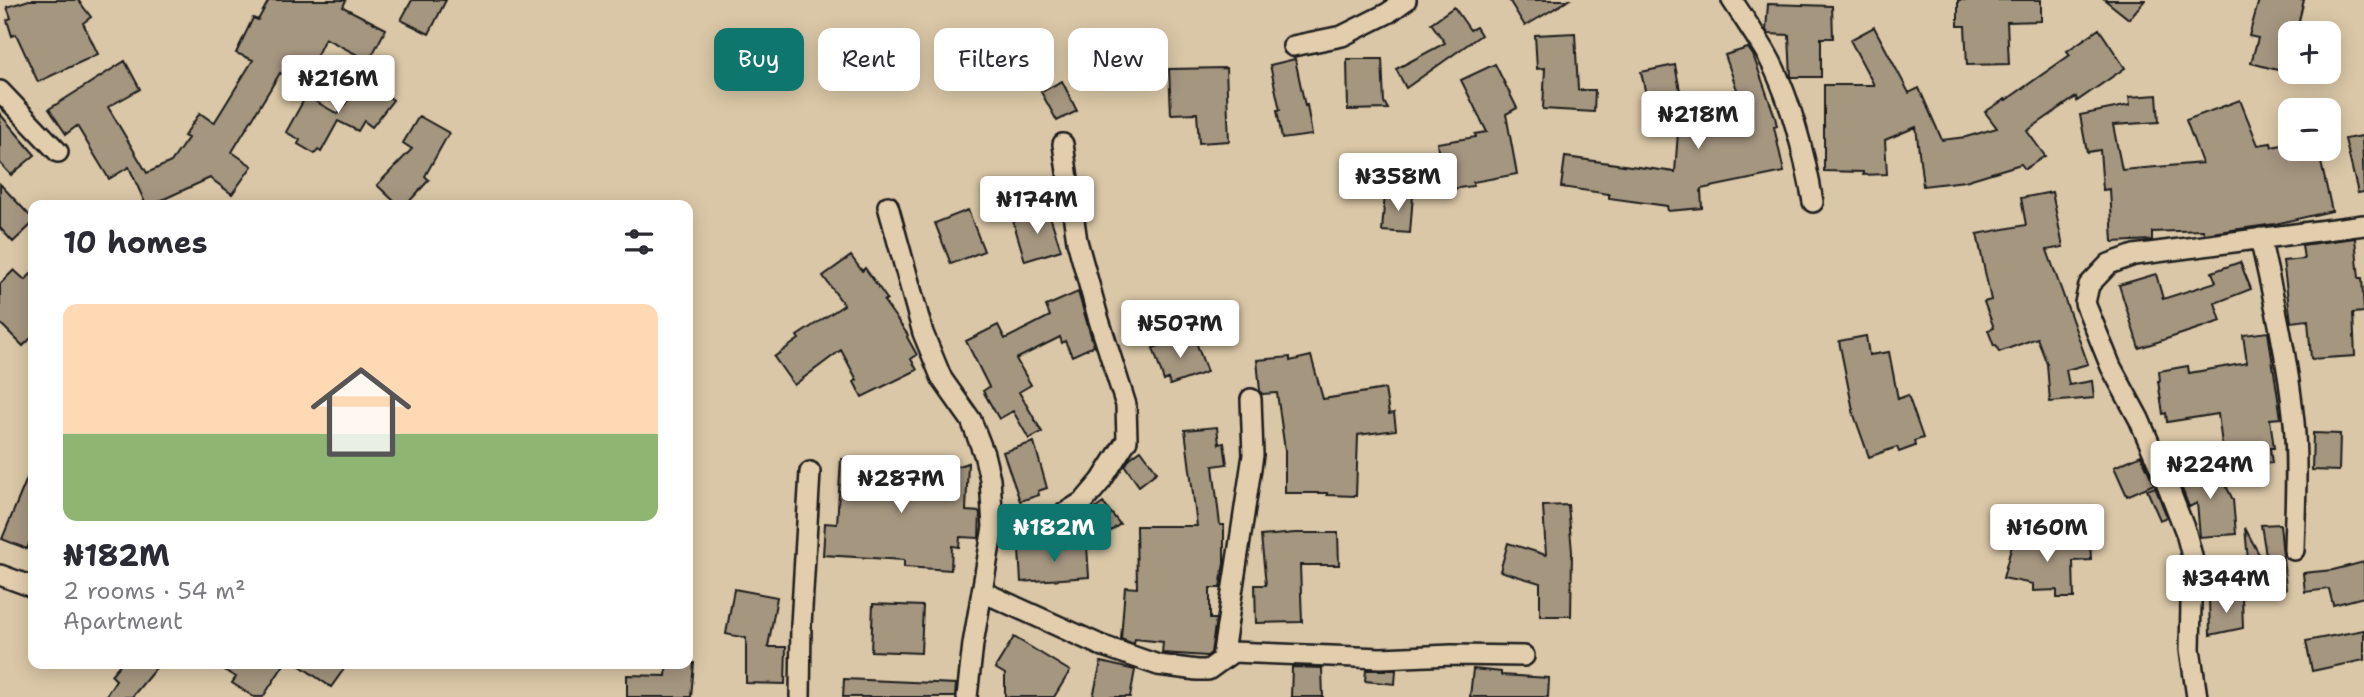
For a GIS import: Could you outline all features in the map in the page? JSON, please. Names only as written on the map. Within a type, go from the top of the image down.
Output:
[{"type":"street","points":[[1293,46],[1342,36],[1388,13],[1406,0]]},
{"type":"street","points":[[1732,0],[1776,73],[1801,147],[1813,202]]},
{"type":"street","points":[[0,91],[58,152]]},
{"type":"street","points":[[993,527],[1038,530],[1084,501],[1101,481],[1127,440],[1126,405],[1077,241],[1063,145]]},
{"type":"street","points":[[888,206],[923,334],[942,379],[971,420],[990,479],[993,527],[967,697]]},
{"type":"street","points":[[2197,697],[2190,649],[2192,556],[2186,533],[2139,419],[2111,367],[2085,303],[2089,285],[2109,264],[2134,255],[2364,225]]},
{"type":"street","points":[[2260,238],[2280,326],[2294,424],[2297,466],[2294,551]]},
{"type":"street","points":[[1222,659],[1254,456],[1251,399]]},
{"type":"street","points":[[800,697],[801,625],[810,472]]},
{"type":"street","points":[[0,575],[28,585]]},
{"type":"street","points":[[983,592],[1100,645],[1158,664],[1208,670],[1233,652],[1381,657],[1524,656]]},
{"type":"building","points":[[29,0],[78,0],[91,17],[83,23],[98,54],[38,82],[16,34],[12,36],[7,20],[11,18],[7,7]]},
{"type":"building","points":[[269,0],[346,0],[343,7],[386,29],[369,61],[325,38],[303,84],[280,73],[232,152],[252,166],[232,194],[210,178],[162,200],[144,200],[129,167],[109,179],[77,126],[66,134],[49,109],[125,61],[140,89],[108,107],[147,173],[171,162],[188,138],[184,136],[200,113],[214,123],[253,60],[236,53],[253,18],[258,20]]},
{"type":"building","points":[[412,0],[446,0],[429,34],[401,20]]},
{"type":"building","points":[[1509,0],[1569,0],[1525,26]]},
{"type":"building","points":[[1958,0],[2041,0],[2041,21],[2007,22],[2009,64],[1967,65],[1965,26],[1958,26]]},
{"type":"building","points":[[2105,0],[2145,0],[2129,19]]},
{"type":"building","points":[[2259,0],[2304,0],[2299,21],[2278,21],[2278,70],[2251,63],[2258,38],[2249,36]]},
{"type":"building","points":[[1768,4],[1832,6],[1833,38],[1821,38],[1821,77],[1791,77],[1789,35],[1769,34],[1766,30]]},
{"type":"building","points":[[1454,7],[1470,30],[1476,27],[1481,35],[1406,88],[1396,69],[1445,43],[1431,23]]},
{"type":"building","points":[[1874,27],[1909,93],[1919,88],[1942,140],[1966,137],[1997,128],[1985,112],[2070,55],[2067,51],[2099,29],[2125,68],[2077,101],[2076,97],[2027,131],[2045,156],[2025,169],[2021,164],[1965,181],[1923,186],[1916,127],[1885,140],[1887,174],[1863,175],[1863,172],[1824,171],[1824,85],[1874,85],[1850,40]]},
{"type":"building","points":[[1575,33],[1578,90],[1595,90],[1594,112],[1543,109],[1545,68],[1537,69],[1535,35]]},
{"type":"building","points":[[1748,48],[1753,55],[1775,117],[1777,126],[1774,127],[1784,172],[1701,189],[1702,208],[1668,211],[1667,206],[1609,198],[1609,194],[1561,187],[1565,157],[1675,172],[1679,119],[1742,104],[1725,55]]},
{"type":"building","points":[[1295,59],[1312,135],[1282,139],[1277,110],[1280,110],[1270,65]]},
{"type":"building","points":[[1347,59],[1382,59],[1384,102],[1388,109],[1348,110]]},
{"type":"building","points":[[1495,64],[1517,108],[1506,114],[1517,174],[1473,182],[1473,186],[1444,190],[1437,143],[1476,137],[1475,134],[1487,132],[1461,80]]},
{"type":"building","points":[[1675,65],[1683,106],[1650,113],[1641,72]]},
{"type":"building","points":[[1226,68],[1229,141],[1199,143],[1197,113],[1171,114],[1169,69]]},
{"type":"building","points":[[366,75],[386,90],[384,93],[393,100],[372,127],[364,121],[358,131],[338,121],[321,152],[318,150],[315,154],[298,144],[300,140],[286,132],[306,96],[338,114]]},
{"type":"building","points":[[1062,81],[1077,111],[1057,121],[1041,92],[1054,91],[1054,85]]},
{"type":"building","points":[[2157,95],[2159,122],[2113,125],[2122,170],[2202,163],[2186,120],[2240,100],[2258,145],[2271,143],[2272,147],[2278,146],[2278,161],[2321,161],[2332,211],[2275,224],[2204,234],[2203,230],[2152,232],[2152,240],[2113,242],[2110,189],[2103,190],[2100,150],[2087,152],[2080,115],[2130,105],[2129,97]]},
{"type":"building","points":[[0,114],[35,155],[11,175],[0,163]]},
{"type":"building","points":[[419,116],[449,133],[425,176],[429,180],[411,200],[393,200],[377,185],[412,149],[403,143]]},
{"type":"building","points":[[2362,136],[2364,192],[2358,193],[2345,139]]},
{"type":"building","points":[[0,184],[28,214],[28,228],[13,242],[0,228]]},
{"type":"building","points":[[2052,192],[2063,247],[2047,250],[2088,364],[2066,370],[2069,385],[2092,381],[2094,398],[2050,402],[2047,364],[2037,338],[1999,352],[1988,330],[1994,328],[1984,302],[1991,300],[1977,234],[2026,225],[2021,198]]},
{"type":"building","points":[[1385,193],[1413,195],[1410,233],[1382,231]]},
{"type":"building","points":[[968,210],[984,251],[951,264],[935,223]]},
{"type":"building","points":[[1048,210],[1061,250],[1025,261],[1013,221]]},
{"type":"building","points":[[2355,238],[2359,278],[2362,278],[2364,312],[2353,313],[2355,356],[2311,359],[2308,320],[2291,322],[2283,261],[2304,259],[2302,245]]},
{"type":"building","points":[[851,256],[862,271],[865,268],[887,299],[884,301],[908,335],[917,355],[911,359],[917,370],[862,397],[854,382],[857,380],[841,350],[794,385],[774,357],[799,339],[797,336],[844,305],[823,276]]},
{"type":"building","points":[[2240,262],[2251,289],[2215,303],[2221,321],[2139,348],[2119,285],[2156,274],[2163,299],[2216,282],[2212,272]]},
{"type":"building","points":[[14,270],[25,280],[28,277],[28,341],[23,346],[0,323],[0,284]]},
{"type":"building","points":[[1078,292],[1094,346],[1072,356],[1060,337],[1016,359],[1031,385],[1019,392],[1042,432],[1029,439],[1013,411],[999,419],[983,391],[989,387],[966,341],[998,325],[1005,339],[1050,316],[1046,306]]},
{"type":"building","points":[[2268,332],[2281,418],[2270,419],[2274,448],[2270,448],[2272,463],[2225,467],[2218,414],[2167,422],[2166,413],[2163,414],[2159,371],[2188,366],[2189,373],[2247,363],[2243,335]]},
{"type":"building","points":[[1193,334],[1207,372],[1170,385],[1168,379],[1164,381],[1153,348]]},
{"type":"building","points":[[1866,336],[1869,355],[1889,352],[1898,399],[1908,395],[1923,438],[1914,441],[1915,446],[1899,452],[1897,447],[1869,457],[1854,415],[1839,341]]},
{"type":"building","points":[[1311,356],[1323,399],[1385,389],[1389,414],[1394,413],[1396,430],[1358,435],[1356,496],[1285,493],[1285,450],[1277,393],[1262,394],[1260,391],[1257,360],[1290,357],[1290,361]]},
{"type":"building","points":[[1217,427],[1219,444],[1224,443],[1227,464],[1213,466],[1220,525],[1224,525],[1224,563],[1220,588],[1210,588],[1210,619],[1216,619],[1211,653],[1207,656],[1162,653],[1163,642],[1135,639],[1134,644],[1121,639],[1125,587],[1137,588],[1136,526],[1197,526],[1185,430]]},
{"type":"building","points":[[2313,433],[2340,434],[2339,471],[2312,470]]},
{"type":"building","points":[[1034,442],[1047,488],[1038,491],[1039,495],[1020,501],[1003,452]]},
{"type":"building","points":[[1141,450],[1157,472],[1139,486],[1125,466],[1130,458]]},
{"type":"building","points":[[2141,455],[2154,484],[2127,496],[2114,467]]},
{"type":"building","points":[[841,459],[919,464],[897,476],[901,484],[968,463],[966,511],[980,512],[979,538],[960,537],[959,547],[952,546],[951,570],[904,567],[904,560],[823,555],[825,523],[837,524]]},
{"type":"building","points":[[2214,461],[2233,500],[2236,534],[2200,537],[2197,503],[2189,507],[2178,478]]},
{"type":"building","points":[[28,476],[28,547],[27,549],[2,539]]},
{"type":"building","points":[[2155,487],[2167,517],[2160,520],[2147,490]]},
{"type":"building","points":[[1103,503],[1120,524],[1094,544],[1080,528],[1084,525],[1080,520]]},
{"type":"building","points":[[1568,505],[1572,552],[1571,616],[1540,616],[1540,583],[1500,571],[1508,543],[1546,555],[1543,506]]},
{"type":"building","points":[[2280,524],[2286,589],[2251,592],[2245,528],[2269,573],[2261,525]]},
{"type":"building","points":[[1338,533],[1339,565],[1300,565],[1302,622],[1256,623],[1255,585],[1266,585],[1261,536]]},
{"type":"building","points":[[2090,538],[2091,560],[2073,561],[2074,598],[2057,598],[2057,590],[2033,591],[2033,584],[2003,578],[2013,541]]},
{"type":"building","points":[[1087,546],[1089,577],[1021,582],[1019,550]]},
{"type":"building","points":[[2364,562],[2364,597],[2333,605],[2329,589],[2305,592],[2303,573],[2333,570]]},
{"type":"building","points":[[734,589],[777,597],[768,647],[786,647],[785,684],[746,683],[746,638],[726,634]]},
{"type":"building","points":[[2242,597],[2243,628],[2210,635],[2209,598]]},
{"type":"building","points":[[873,604],[923,606],[921,653],[871,651]]},
{"type":"building","points":[[2364,630],[2364,660],[2312,671],[2306,641]]},
{"type":"building","points":[[1014,637],[1070,671],[1054,697],[1005,697],[1005,674],[995,668]]},
{"type":"building","points":[[1101,662],[1135,670],[1130,697],[1093,697]]},
{"type":"building","points":[[694,663],[691,697],[627,697],[627,675],[666,676],[667,669],[693,669]]},
{"type":"building","points":[[1292,667],[1322,668],[1323,697],[1291,697]]},
{"type":"building","points":[[116,669],[155,669],[132,697],[105,697],[116,680],[111,675]]},
{"type":"building","points":[[222,669],[281,669],[263,697],[254,697],[232,683],[236,677]]},
{"type":"building","points":[[305,669],[344,669],[331,687]]},
{"type":"building","points":[[1473,669],[1501,672],[1501,675],[1549,678],[1548,697],[1470,697]]},
{"type":"building","points":[[1366,670],[1396,670],[1395,684],[1365,681]]},
{"type":"building","points":[[844,679],[956,684],[955,697],[843,697]]}]
